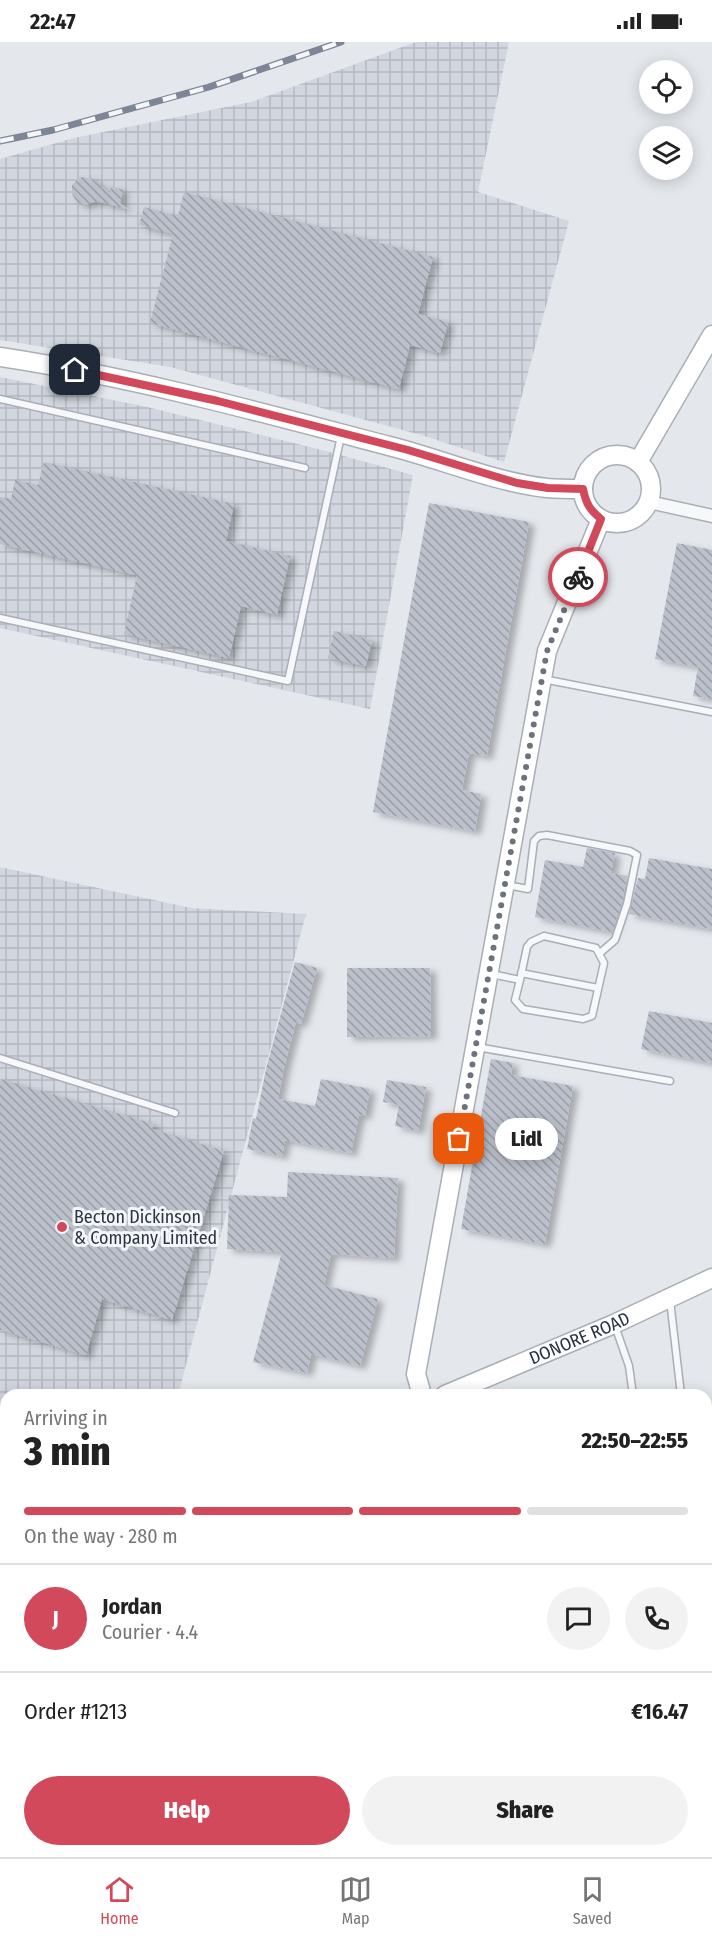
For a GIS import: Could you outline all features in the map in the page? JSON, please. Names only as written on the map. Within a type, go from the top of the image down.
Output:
[{"type":"street","points":[[638,462],[712,335]]},
{"type":"street","points":[[0,357],[54,365],[197,396],[408,450],[517,483],[548,488],[583,489]]},
{"type":"street","points":[[623,456],[638,462],[645,470],[650,479],[651,489],[649,502],[641,514],[626,522],[615,524],[601,519],[590,510],[585,502],[583,489],[586,476],[595,464],[607,457],[623,456]]},
{"type":"street","points":[[649,502],[712,516]]},
{"type":"street","points":[[420,1389],[416,1374],[547,651],[601,519]]},
{"type":"street","name":"DONORE ROAD","points":[[459,1389],[614,1324],[712,1278]]},
{"type":"lane","points":[[0,399],[305,468]]},
{"type":"lane","points":[[0,618],[288,681],[342,433]]},
{"type":"lane","points":[[543,679],[712,712]]},
{"type":"lane","points":[[506,885],[528,889],[534,841],[547,835],[630,851],[637,855],[627,904],[615,940],[600,953]]},
{"type":"lane","points":[[544,936],[596,948],[604,963],[592,1016],[583,1019],[523,1009],[515,1000],[521,976],[527,947],[531,942],[544,936]]},
{"type":"lane","points":[[490,974],[521,976],[598,988]]},
{"type":"lane","points":[[476,1047],[670,1080]]},
{"type":"lane","points":[[0,1058],[175,1113]]},
{"type":"lane","points":[[670,1297],[680,1389]]},
{"type":"lane","points":[[614,1324],[629,1366],[632,1389]]},
{"type":"shaded area","points":[[416,42],[509,42],[478,192],[569,221],[504,462],[421,435],[170,367],[0,340],[0,159],[74,138],[251,102]]},
{"type":"shaded area","points":[[0,377],[147,407],[413,475],[370,709],[0,628]]},
{"type":"shaded area","points":[[0,867],[191,908],[306,914],[180,1389],[0,1389]]},
{"type":"building","points":[[83,177],[92,179],[110,193],[111,186],[123,190],[120,203],[128,209],[96,201],[86,205],[77,202],[72,194],[72,185]]},
{"type":"building","points":[[184,192],[433,257],[418,314],[448,322],[440,353],[410,345],[399,389],[150,323],[173,234],[139,225],[144,207],[178,216]]},
{"type":"building","points":[[44,462],[234,504],[226,541],[290,556],[277,615],[241,606],[229,658],[124,634],[137,575],[0,544],[0,497],[11,499],[15,480],[38,485]]},
{"type":"building","points":[[429,503],[529,522],[487,756],[469,753],[462,790],[481,794],[475,831],[373,812]]},
{"type":"building","points":[[677,543],[712,550],[712,699],[693,696],[698,667],[655,659]]},
{"type":"building","points":[[334,631],[372,640],[366,666],[328,658]]},
{"type":"building","points":[[587,848],[615,853],[611,873],[627,876],[622,903],[612,932],[535,917],[545,860],[583,867]]},
{"type":"building","points":[[649,858],[712,869],[712,929],[629,914],[638,878],[645,879]]},
{"type":"building","points":[[295,962],[317,968],[301,1024],[296,1022],[278,1099],[315,1106],[321,1079],[370,1089],[365,1116],[359,1115],[351,1153],[285,1140],[282,1156],[247,1149],[253,1118],[256,1119],[266,1069]]},
{"type":"building","points":[[347,968],[430,968],[431,1036],[347,1037]]},
{"type":"building","points":[[649,1011],[712,1023],[712,1063],[641,1049]]},
{"type":"building","points":[[491,1059],[513,1063],[511,1075],[573,1086],[545,1244],[461,1229]]},
{"type":"building","name":"Becton Dickinson & Company Limited","points":[[0,1079],[154,1124],[152,1129],[224,1151],[172,1320],[102,1299],[86,1355],[0,1330]]},
{"type":"building","points":[[387,1080],[426,1087],[418,1131],[395,1126],[399,1105],[383,1102]]},
{"type":"building","points":[[288,1172],[398,1178],[394,1258],[331,1254],[324,1285],[378,1299],[360,1366],[311,1354],[307,1373],[253,1362],[282,1252],[227,1249],[229,1195],[287,1197]]},
{"type":"railway","points":[[0,141],[53,130],[209,87],[341,42]]},
{"type":"way so far","points":[[459,1139],[547,651],[578,577]]},
{"type":"place","name":"Lidl","points":[[459,1139]]},
{"type":"place","name":"Becton Dickinson & Company Limited","points":[[62,1227]]},
{"type":"route","points":[[75,370],[218,401],[408,450],[517,483],[548,488],[583,489],[585,502],[590,510],[601,519],[578,577]]}]
